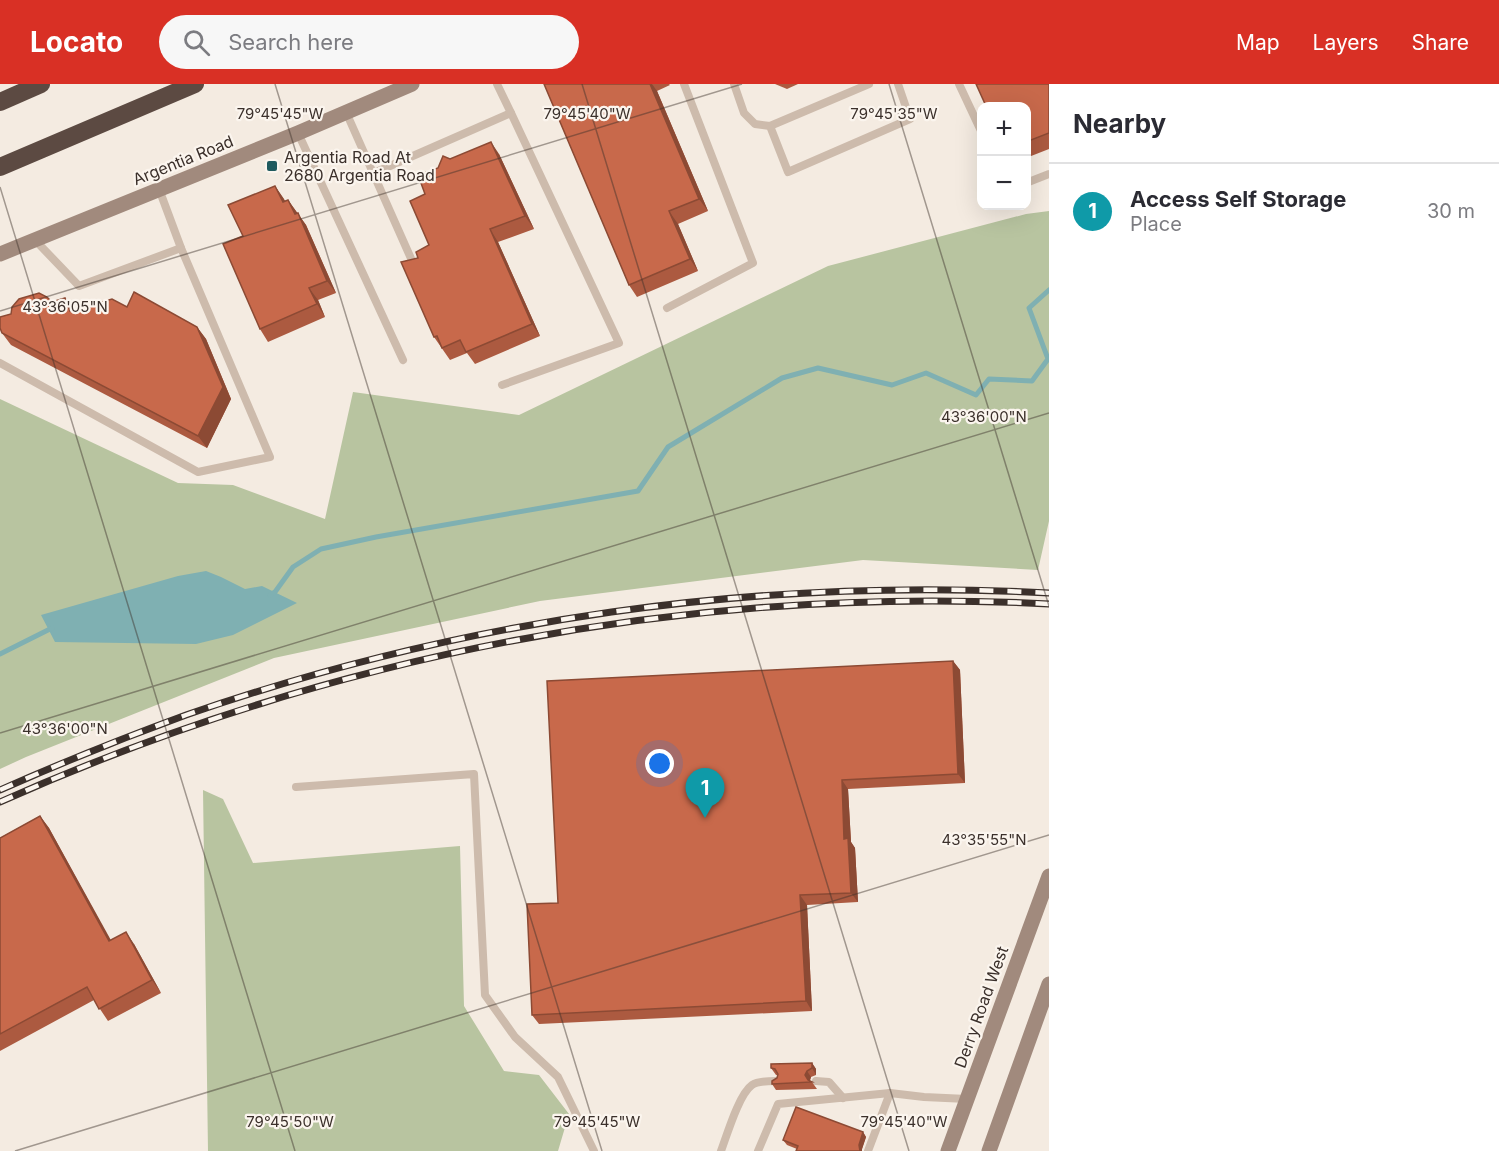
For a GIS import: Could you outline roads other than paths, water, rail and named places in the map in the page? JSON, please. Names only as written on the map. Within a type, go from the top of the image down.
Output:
[{"type":"highway","points":[[0,102],[41,84]]},
{"type":"highway","points":[[0,167],[195,84]]},
{"type":"main road","name":"Argentia Road","points":[[0,254],[298,133],[412,84]]},
{"type":"main road","name":"Derry Road West","points":[[948,1151],[1049,876]]},
{"type":"main road","points":[[989,1151],[1049,984]]},
{"type":"lane","points":[[497,84],[619,344],[502,385]]},
{"type":"lane","points":[[667,308],[753,262],[684,84]]},
{"type":"lane","points":[[734,84],[744,113],[755,124],[770,126],[869,84]]},
{"type":"lane","points":[[770,126],[788,171],[910,119],[898,84]]},
{"type":"lane","points":[[959,84],[977,124]]},
{"type":"lane","points":[[346,112],[413,263]]},
{"type":"lane","points":[[374,173],[511,113]]},
{"type":"lane","points":[[298,133],[404,360]]},
{"type":"lane","points":[[1031,181],[1049,174]]},
{"type":"lane","points":[[0,363],[198,472],[270,457],[181,248],[159,189]]},
{"type":"lane","points":[[35,240],[80,286],[181,248]]},
{"type":"lane","points":[[296,787],[474,774],[485,994],[515,1037],[558,1077],[594,1151]]},
{"type":"lane","points":[[721,1151],[743,1093],[753,1084],[776,1081]]},
{"type":"lane","points":[[816,1081],[829,1082],[843,1098]]},
{"type":"lane","points":[[760,1150],[778,1104],[890,1093],[968,1099]]},
{"type":"lane","points":[[868,1151],[890,1093]]},
{"type":"water","points":[[206,571],[245,589],[262,586],[297,603],[233,635],[196,644],[55,642],[41,615],[178,576]]},
{"type":"waterway","points":[[270,595],[275,592],[293,567],[321,549],[376,537],[638,491],[668,447],[782,378],[818,368],[892,385],[926,373],[976,395],[989,379],[1032,381],[1048,359],[1029,308],[1049,290]]},
{"type":"waterway","points":[[0,654],[52,628]]},
{"type":"railway","points":[[0,790],[186,715],[290,682],[396,653],[503,630],[612,612],[720,599],[830,592],[939,590],[1049,593]]},
{"type":"railway","points":[[0,802],[125,751],[252,706],[382,670],[513,641],[646,620],[779,606],[914,601],[1049,604]]},
{"type":"place","name":"Argentia Road At 2680 Argentia Road","points":[[272,166]]},
{"type":"place","name":"Access Self Storage","points":[[705,818]]}]
